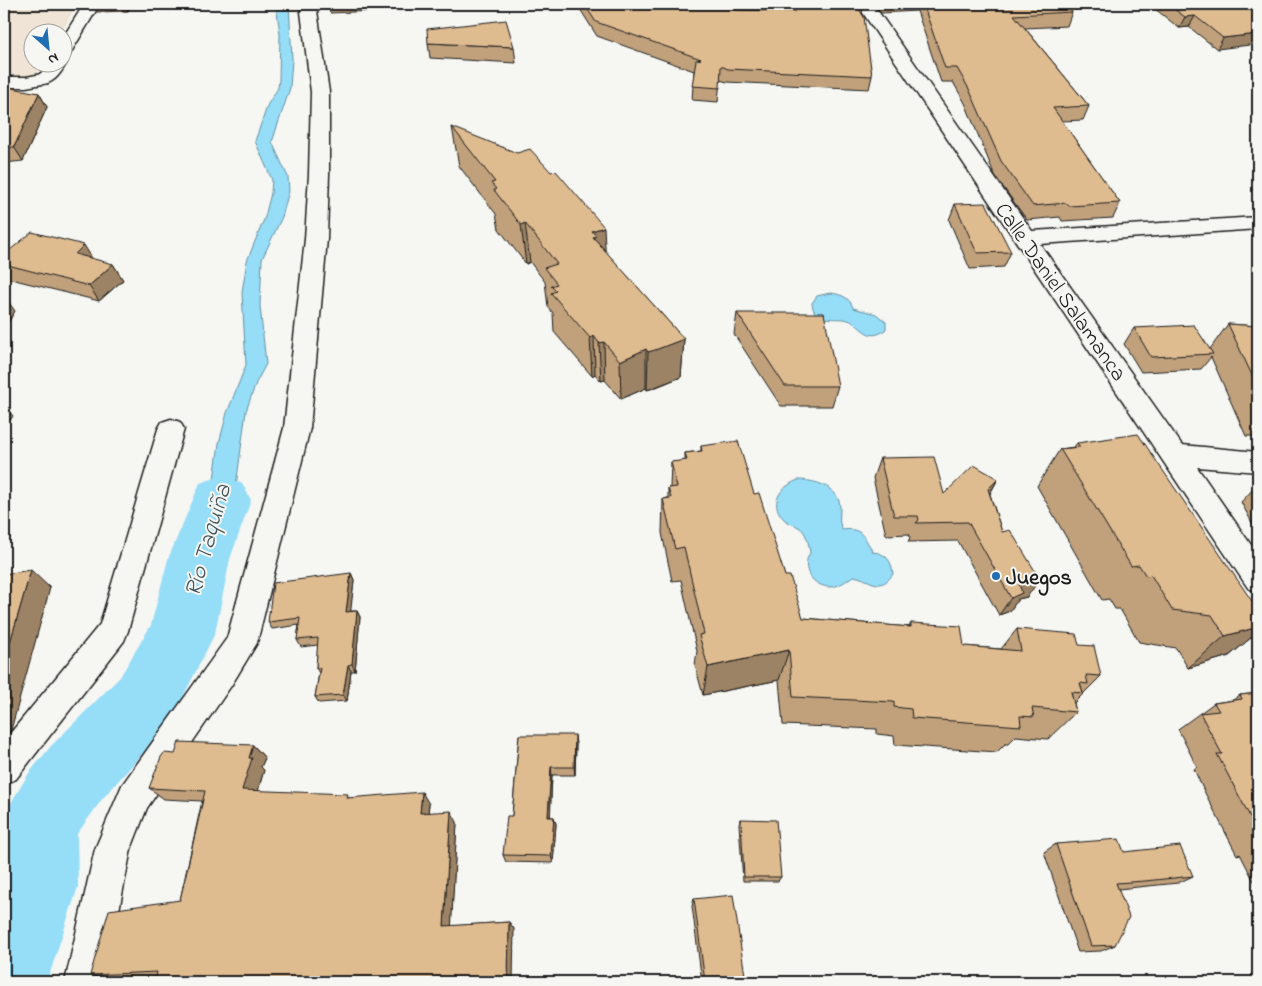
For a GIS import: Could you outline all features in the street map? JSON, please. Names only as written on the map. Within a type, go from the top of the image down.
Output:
[{"type":"street","points":[[72,37],[92,4]]},
{"type":"street","points":[[85,982],[114,849],[134,797],[220,676],[241,643],[297,428],[316,238],[319,174],[320,92],[312,49],[308,4]]},
{"type":"street","name":"Calle Daniel Salamanca","points":[[865,4],[1258,579]]},
{"type":"street","points":[[4,82],[26,82],[42,79],[52,72]]},
{"type":"street","points":[[1024,238],[1258,223]]},
{"type":"street","points":[[4,767],[113,631],[171,429]]},
{"type":"street","points":[[1175,455],[1258,462]]},
{"type":"shaded area","points":[[4,4],[77,4],[67,22],[22,22],[22,72],[38,72],[24,78],[4,78]]},
{"type":"water","name":"Río Taquiña","points":[[276,4],[289,4],[292,59],[290,88],[272,142],[288,177],[289,191],[282,217],[262,259],[260,306],[266,364],[256,383],[246,411],[236,486],[214,541],[207,574],[179,579],[185,545],[213,487],[219,443],[227,413],[246,365],[242,292],[247,261],[265,217],[271,193],[272,180],[255,141],[268,104],[278,88],[280,34]]},
{"type":"water","points":[[830,293],[844,297],[850,301],[853,308],[876,314],[886,322],[886,329],[874,335],[865,332],[848,320],[821,317],[814,310],[812,303],[817,296]]},
{"type":"water","points":[[798,480],[819,483],[836,495],[839,501],[842,530],[854,530],[862,534],[873,552],[888,558],[893,574],[888,580],[879,584],[853,576],[831,587],[818,584],[813,580],[806,565],[810,553],[806,536],[800,528],[786,521],[780,515],[777,508],[778,497],[781,492]]},
{"type":"building","points":[[584,4],[733,4],[736,10],[796,11],[793,4],[856,4],[864,17],[872,76],[728,69],[721,66],[720,88],[692,86],[696,60],[701,59],[596,22]]},
{"type":"building","points":[[923,4],[1066,4],[1072,12],[1014,15],[1089,106],[1053,108],[1120,203],[1069,206],[1066,203],[1033,206],[1001,161],[969,89],[957,68],[945,68]]},
{"type":"building","points":[[1167,4],[1258,4],[1258,34],[1223,38],[1195,16],[1185,17]]},
{"type":"building","points":[[506,20],[514,47],[428,43],[427,29]]},
{"type":"building","points":[[7,87],[39,93],[14,147],[4,148],[4,94]]},
{"type":"building","points":[[452,127],[517,153],[530,149],[551,172],[556,171],[604,227],[592,231],[596,236],[593,237],[684,339],[648,352],[646,349],[620,361],[604,342],[599,343],[594,336],[590,338],[551,293],[556,291],[551,286],[557,284],[544,268],[557,264],[525,223],[521,225],[494,190],[496,189],[491,183],[495,182]]},
{"type":"building","points":[[986,203],[1011,252],[977,253],[955,204]]},
{"type":"building","points":[[32,232],[84,245],[75,254],[113,264],[89,286],[4,264],[4,255]]},
{"type":"building","points":[[737,313],[824,313],[838,386],[785,386]]},
{"type":"building","points":[[1228,324],[1258,326],[1258,388]]},
{"type":"building","points":[[1194,325],[1213,354],[1151,357],[1134,328]]},
{"type":"building","points":[[1138,434],[1258,610],[1258,627],[1225,636],[1212,615],[1172,610],[1151,575],[1146,576],[1139,565],[1131,566],[1060,449],[1080,447],[1077,443]]},
{"type":"building","points":[[738,441],[754,494],[759,493],[785,576],[790,576],[803,618],[911,627],[911,623],[961,626],[964,646],[1021,651],[1017,629],[1076,634],[1079,645],[1094,646],[1101,676],[1086,675],[1088,684],[1080,683],[1083,693],[1071,692],[1076,712],[1032,708],[1034,717],[1020,716],[1021,726],[912,718],[911,709],[894,707],[894,702],[793,697],[789,650],[708,667],[699,635],[704,634],[684,547],[675,549],[663,499],[671,498],[668,488],[677,487],[671,462],[687,460],[685,453],[702,451],[701,446]]},
{"type":"building","points":[[934,457],[944,494],[974,465],[998,479],[988,489],[1002,532],[1010,530],[1040,579],[1019,584],[1022,593],[1011,598],[968,522],[916,523],[919,520],[918,516],[894,516],[880,458]]},
{"type":"building","points":[[31,570],[4,663],[4,574]]},
{"type":"building","points":[[351,573],[346,612],[357,611],[352,664],[348,665],[343,695],[315,697],[320,668],[316,668],[318,638],[297,640],[300,618],[268,622],[273,583]]},
{"type":"building","points":[[1258,693],[1258,832],[1217,754],[1222,754],[1200,713],[1219,711],[1214,703],[1242,699],[1240,695]]},
{"type":"building","points":[[519,735],[575,735],[574,767],[551,767],[548,817],[554,817],[551,856],[503,855],[507,816],[512,816]]},
{"type":"building","points":[[179,742],[253,745],[249,758],[252,758],[242,790],[348,794],[347,798],[422,792],[420,813],[451,811],[444,926],[509,922],[508,982],[155,982],[157,972],[90,975],[109,910],[180,900],[205,791],[149,788],[161,757],[164,753],[175,754]]},
{"type":"building","points":[[741,819],[776,820],[781,877],[744,877]]},
{"type":"building","points":[[1119,839],[1124,852],[1180,846],[1193,876],[1116,883],[1129,917],[1115,945],[1091,946],[1056,844]]},
{"type":"building","points":[[733,895],[746,982],[705,982],[694,899]]},
{"type":"waterway","name":"Río Taquiña","points":[[5,982],[38,887],[39,828],[55,799],[77,772],[145,700],[182,633],[199,559],[221,500]]},
{"type":"place","name":"Juegos","points":[[996,576]]}]
